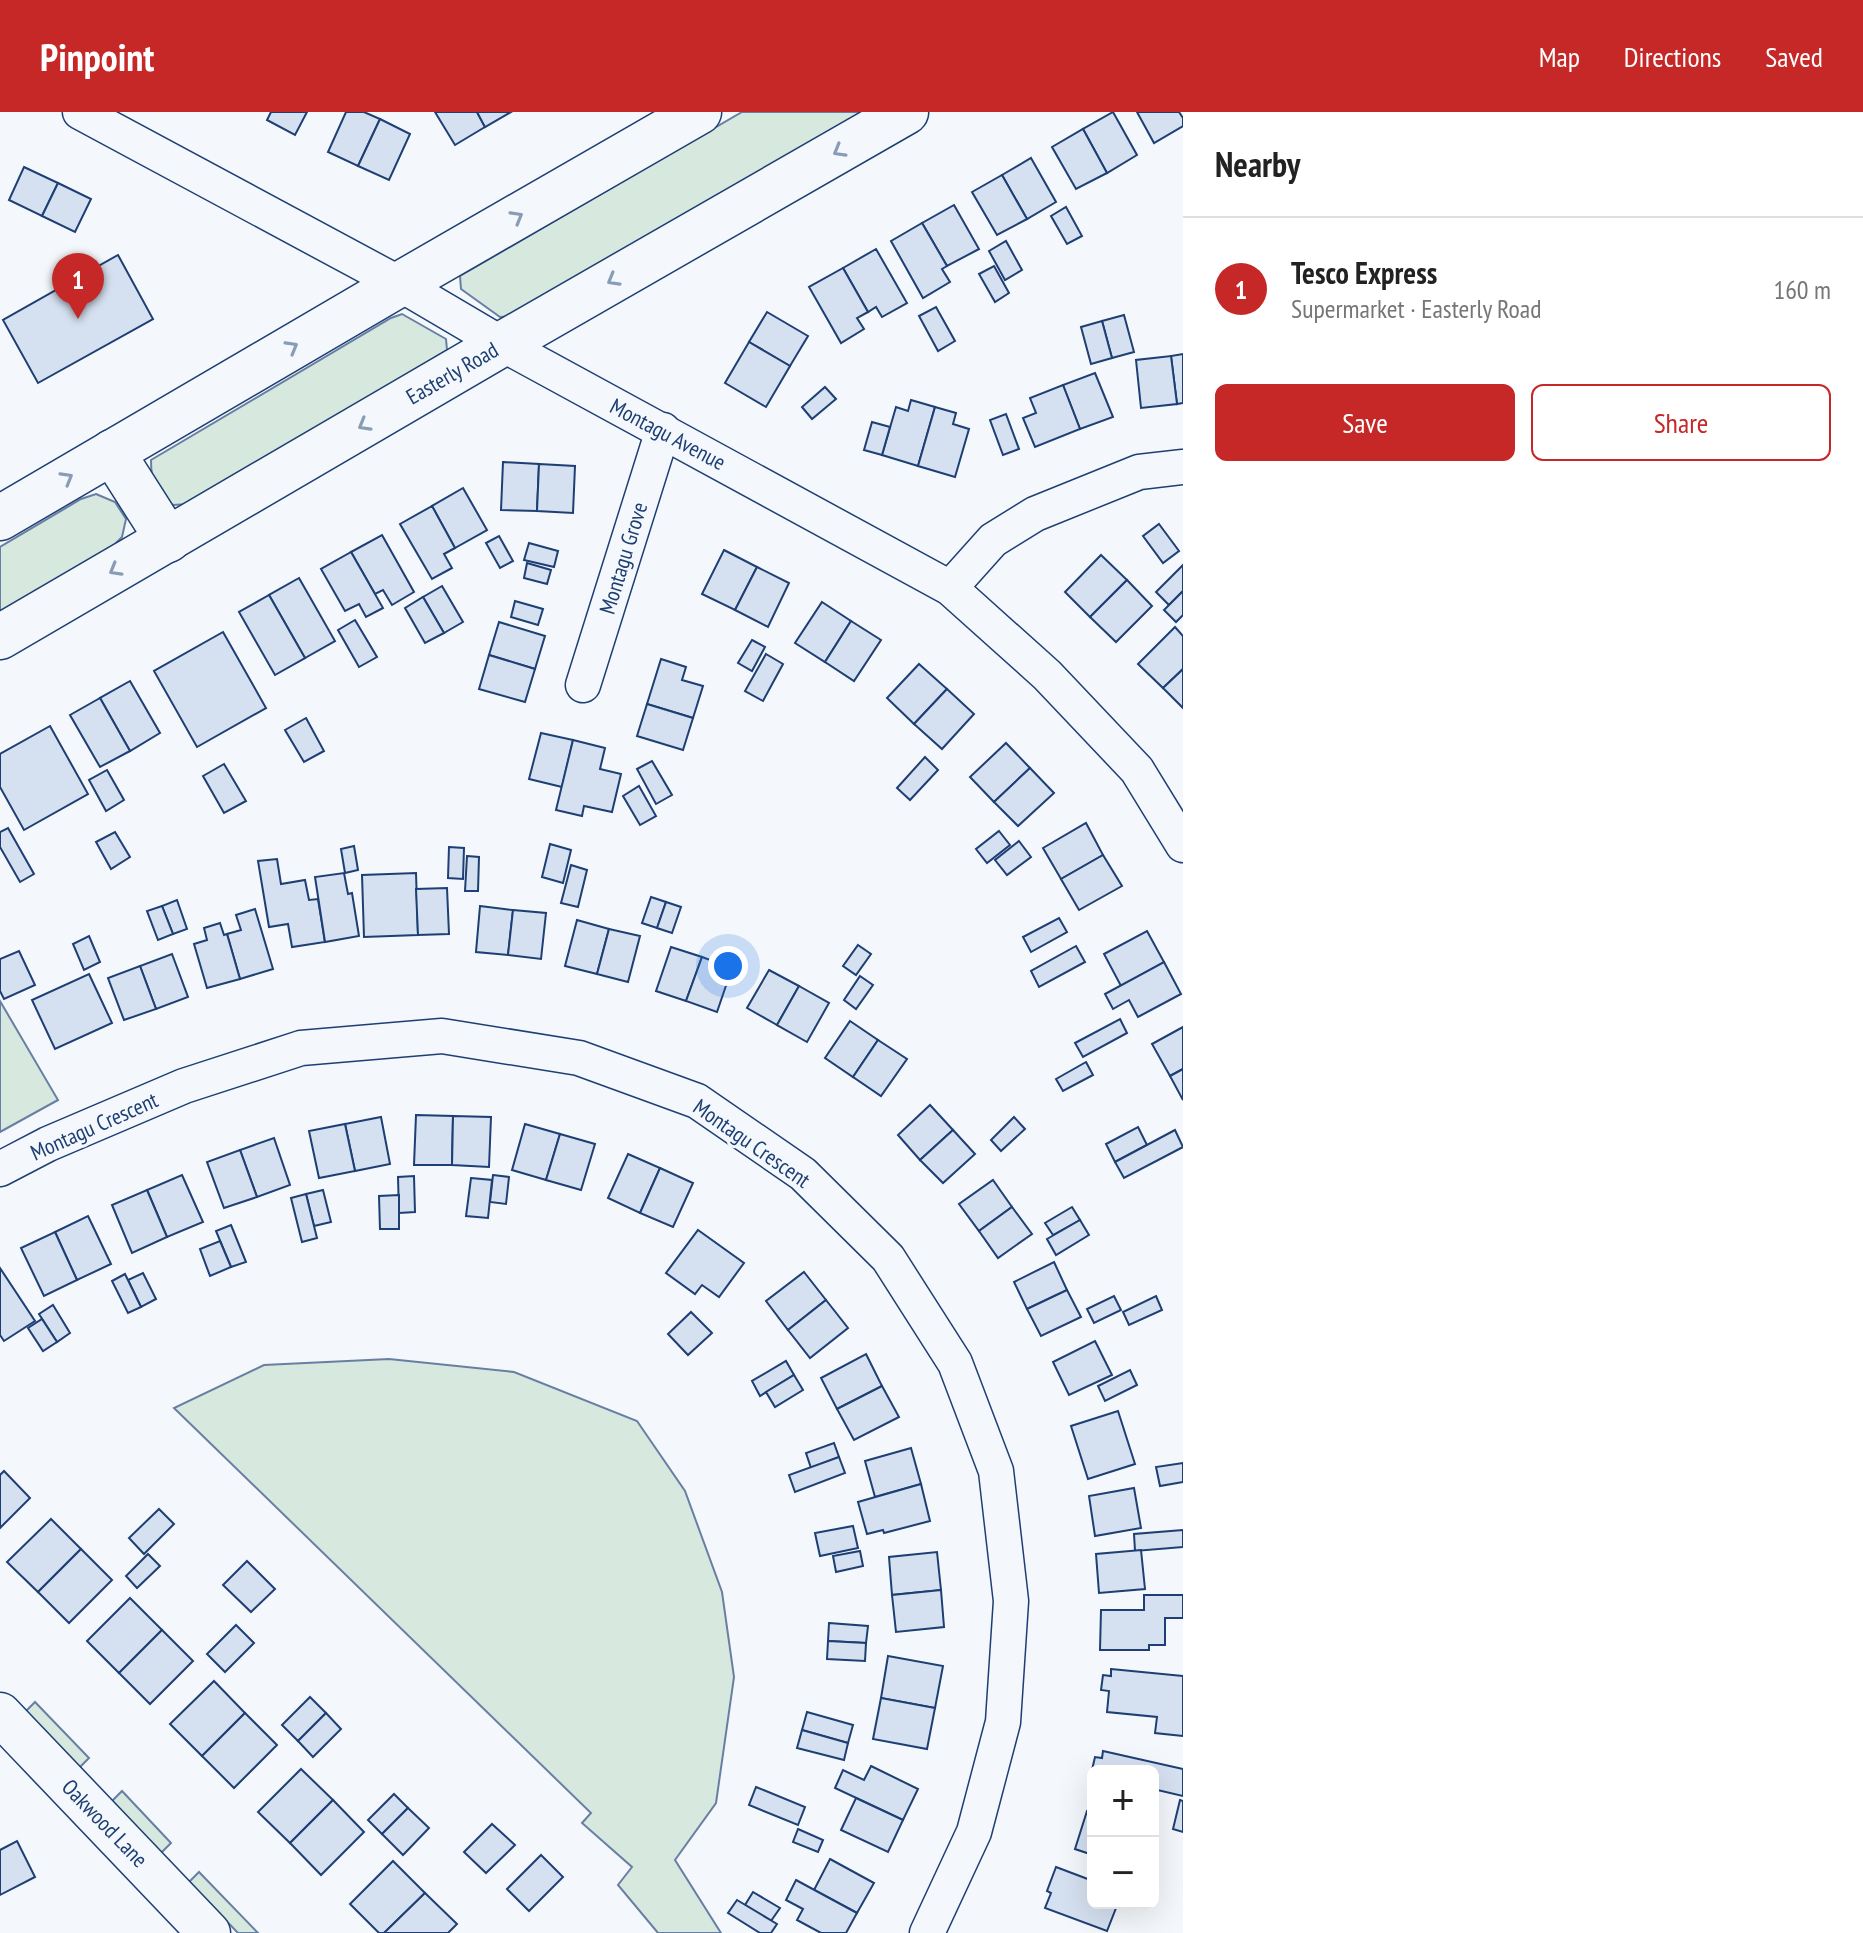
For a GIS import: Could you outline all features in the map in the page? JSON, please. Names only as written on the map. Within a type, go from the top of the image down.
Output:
[{"type":"main road","points":[[0,518],[699,112]]},
{"type":"main road","name":"Easterly Road","points":[[0,637],[906,112]]},
{"type":"main road","points":[[112,452],[168,540]]},
{"type":"street","name":"Montagu Avenue","points":[[80,112],[400,284],[502,344],[950,588],[1047,675],[1137,770],[1183,845]]},
{"type":"street","name":"Montagu Grove","points":[[583,685],[663,430]]},
{"type":"street","points":[[950,588],[993,540],[1035,514],[1139,472],[1183,467]]},
{"type":"street","name":"Montagu Crescent","points":[[0,1169],[48,1144],[184,1086],[301,1048],[442,1036],[579,1058],[697,1101],[803,1174],[888,1258],[955,1363],[996,1471],[1011,1601],[1003,1722],[974,1832],[927,1933]]},
{"type":"street","name":"Oakwood Lane","points":[[0,1714],[209,1933]]},
{"type":"shaded area","points":[[742,112],[867,112],[515,316],[500,317],[461,289],[460,276]]},
{"type":"shaded area","points":[[402,314],[446,339],[447,350],[189,504],[173,505],[158,491],[153,481],[151,460]]},
{"type":"shaded area","points":[[96,494],[115,502],[126,519],[122,537],[109,550],[0,614],[0,547],[81,499]]},
{"type":"shaded area","points":[[0,1001],[58,1100],[0,1132]]},
{"type":"shaded area","points":[[389,1359],[514,1372],[637,1421],[685,1491],[722,1592],[734,1677],[716,1803],[675,1860],[721,1933],[658,1933],[618,1885],[632,1867],[582,1823],[591,1813],[174,1408],[264,1365]]},
{"type":"shaded area","points":[[35,1702],[89,1758],[79,1768],[25,1712]]},
{"type":"shaded area","points":[[122,1791],[171,1843],[161,1853],[112,1801]]},
{"type":"shaded area","points":[[199,1872],[258,1933],[238,1933],[189,1882]]},
{"type":"building","points":[[271,112],[307,112],[295,135],[267,120]]},
{"type":"building","points":[[346,112],[364,112],[380,119],[358,166],[328,152]]},
{"type":"building","points":[[435,112],[477,112],[485,127],[455,145]]},
{"type":"building","points":[[477,112],[511,112],[485,127]]},
{"type":"building","points":[[1113,112],[1137,155],[1107,173],[1083,129]]},
{"type":"building","points":[[1137,112],[1179,112],[1183,126],[1154,143]]},
{"type":"building","points":[[380,119],[410,134],[389,180],[358,166]]},
{"type":"building","points":[[1083,129],[1107,173],[1076,189],[1052,147]]},
{"type":"building","points":[[1031,158],[1056,202],[1027,219],[1002,175]]},
{"type":"building","points":[[24,167],[58,183],[42,216],[9,200]]},
{"type":"building","points":[[1002,175],[1027,219],[997,235],[972,192]]},
{"type":"building","points":[[58,183],[91,199],[75,232],[42,216]]},
{"type":"building","points":[[954,205],[979,249],[947,266],[922,223]]},
{"type":"building","points":[[1066,207],[1082,236],[1067,244],[1051,216]]},
{"type":"building","points":[[922,223],[947,266],[942,269],[950,282],[923,298],[891,241]]},
{"type":"building","points":[[1006,241],[1022,270],[1005,280],[989,251]]},
{"type":"building","points":[[876,249],[907,303],[882,317],[876,307],[868,312],[843,268]]},
{"type":"building","points":[[118,255],[153,319],[38,383],[3,320]]},
{"type":"building","points":[[994,266],[1009,293],[995,302],[979,274]]},
{"type":"building","points":[[843,268],[868,312],[857,318],[864,329],[841,343],[809,287]]},
{"type":"building","points":[[936,307],[955,341],[938,351],[919,316]]},
{"type":"building","points":[[767,312],[808,336],[790,366],[749,342]]},
{"type":"building","points":[[1124,315],[1134,352],[1112,358],[1102,321]]},
{"type":"building","points":[[1102,321],[1112,358],[1091,364],[1081,327]]},
{"type":"building","points":[[749,342],[790,366],[766,407],[725,383]]},
{"type":"building","points":[[1183,354],[1183,403],[1177,404],[1171,356]]},
{"type":"building","points":[[1171,356],[1177,404],[1141,408],[1136,360]]},
{"type":"building","points":[[1095,373],[1113,417],[1080,429],[1063,385]]},
{"type":"building","points":[[1063,385],[1080,429],[1035,447],[1023,418],[1036,413],[1030,398]]},
{"type":"building","points":[[825,387],[836,399],[812,419],[802,407]]},
{"type":"building","points":[[911,400],[935,407],[918,466],[882,455],[896,407],[908,411]]},
{"type":"building","points":[[935,407],[956,413],[953,424],[969,429],[955,477],[918,466]]},
{"type":"building","points":[[1006,414],[1019,449],[1003,455],[990,420]]},
{"type":"building","points":[[872,422],[890,427],[882,455],[864,450]]},
{"type":"building","points":[[503,462],[539,464],[537,511],[501,510]]},
{"type":"building","points":[[539,464],[575,466],[573,513],[537,511]]},
{"type":"building","points":[[463,488],[487,530],[455,548],[432,506]]},
{"type":"building","points":[[432,506],[455,548],[444,554],[452,568],[432,579],[400,524]]},
{"type":"building","points":[[1159,524],[1179,551],[1163,563],[1143,536]]},
{"type":"building","points":[[382,535],[414,592],[392,605],[383,590],[375,594],[351,552]]},
{"type":"building","points":[[499,536],[513,561],[500,568],[486,543]]},
{"type":"building","points":[[529,543],[558,551],[554,567],[524,560]]},
{"type":"building","points":[[724,550],[757,567],[735,610],[702,594]]},
{"type":"building","points":[[351,552],[383,608],[366,617],[359,604],[345,611],[321,569]]},
{"type":"building","points":[[1101,555],[1127,580],[1090,617],[1065,592]]},
{"type":"building","points":[[527,563],[551,570],[547,584],[524,578]]},
{"type":"building","points":[[1183,565],[1183,591],[1169,605],[1156,592]]},
{"type":"building","points":[[757,567],[789,583],[768,627],[735,610]]},
{"type":"building","points":[[299,578],[335,641],[305,658],[269,595]]},
{"type":"building","points":[[1127,580],[1152,606],[1116,642],[1090,617]]},
{"type":"building","points":[[442,586],[463,622],[444,633],[423,597]]},
{"type":"building","points":[[1183,591],[1183,615],[1176,622],[1164,610]]},
{"type":"building","points":[[269,595],[305,658],[275,675],[239,612]]},
{"type":"building","points":[[423,597],[444,633],[425,643],[405,608]]},
{"type":"building","points":[[515,601],[543,609],[538,625],[511,617]]},
{"type":"building","points":[[822,602],[851,621],[825,662],[795,643]]},
{"type":"building","points":[[355,620],[377,657],[359,667],[338,630]]},
{"type":"building","points":[[851,621],[881,640],[854,681],[825,662]]},
{"type":"building","points":[[499,622],[545,636],[535,669],[489,655]]},
{"type":"building","points":[[1175,627],[1183,636],[1183,669],[1163,688],[1138,664]]},
{"type":"building","points":[[223,632],[266,708],[197,747],[154,671]]},
{"type":"building","points":[[752,640],[765,647],[752,671],[738,663]]},
{"type":"building","points":[[766,654],[783,664],[763,701],[745,691]]},
{"type":"building","points":[[489,655],[535,669],[525,702],[479,689]]},
{"type":"building","points":[[661,659],[686,667],[682,680],[703,686],[693,718],[647,704]]},
{"type":"building","points":[[919,664],[947,689],[914,724],[887,698]]},
{"type":"building","points":[[1183,669],[1183,708],[1163,688]]},
{"type":"building","points":[[130,681],[160,733],[130,751],[100,698]]},
{"type":"building","points":[[947,689],[974,714],[942,749],[914,724]]},
{"type":"building","points":[[100,698],[130,751],[100,767],[70,715]]},
{"type":"building","points":[[647,704],[693,718],[683,750],[637,736]]},
{"type":"building","points":[[306,718],[324,751],[304,762],[285,730]]},
{"type":"building","points":[[50,726],[88,794],[24,830],[0,787],[0,754]]},
{"type":"building","points":[[541,733],[573,740],[562,787],[529,779]]},
{"type":"building","points":[[573,740],[605,748],[600,769],[621,774],[612,812],[584,806],[582,816],[556,810]]},
{"type":"building","points":[[1006,743],[1030,768],[994,802],[970,777]]},
{"type":"building","points":[[925,757],[938,770],[910,800],[897,788]]},
{"type":"building","points":[[652,761],[672,795],[656,804],[637,769]]},
{"type":"building","points":[[224,764],[246,801],[224,813],[203,776]]},
{"type":"building","points":[[1030,768],[1054,793],[1018,826],[994,802]]},
{"type":"building","points":[[107,770],[124,800],[106,811],[89,780]]},
{"type":"building","points":[[639,786],[656,816],[640,825],[623,796]]},
{"type":"building","points":[[1086,823],[1103,855],[1061,879],[1043,848]]},
{"type":"building","points":[[8,828],[34,874],[20,882],[0,847],[0,832]]},
{"type":"building","points":[[999,831],[1010,845],[987,863],[976,849]]},
{"type":"building","points":[[115,832],[130,857],[111,869],[96,842]]},
{"type":"building","points":[[1019,841],[1031,857],[1007,875],[995,860]]},
{"type":"building","points":[[550,844],[571,850],[563,883],[542,877]]},
{"type":"building","points":[[354,846],[358,870],[345,873],[341,849]]},
{"type":"building","points":[[449,847],[464,848],[463,879],[448,878]]},
{"type":"building","points":[[1103,855],[1122,886],[1079,910],[1061,879]]},
{"type":"building","points":[[467,856],[479,857],[478,891],[465,891]]},
{"type":"building","points":[[277,859],[281,884],[305,880],[309,900],[318,899],[325,942],[292,947],[288,924],[269,927],[258,861]]},
{"type":"building","points":[[571,865],[587,870],[578,907],[561,903]]},
{"type":"building","points":[[344,873],[348,894],[352,893],[359,936],[325,942],[315,877]]},
{"type":"building","points":[[416,873],[418,935],[364,937],[362,875]]},
{"type":"building","points":[[447,888],[449,934],[418,935],[416,889]]},
{"type":"building","points":[[651,897],[666,902],[657,928],[642,923]]},
{"type":"building","points":[[177,900],[187,929],[173,934],[162,906]]},
{"type":"building","points":[[666,902],[681,907],[672,933],[657,928]]},
{"type":"building","points":[[162,906],[173,934],[158,940],[147,911]]},
{"type":"building","points":[[480,906],[513,910],[508,955],[476,952]]},
{"type":"building","points":[[255,909],[273,969],[240,979],[227,934],[241,930],[236,915]]},
{"type":"building","points":[[513,910],[546,913],[541,959],[508,955]]},
{"type":"building","points":[[1059,918],[1067,932],[1031,952],[1023,937]]},
{"type":"building","points":[[577,920],[609,929],[597,974],[565,966]]},
{"type":"building","points":[[220,923],[224,935],[227,934],[240,979],[207,988],[194,944],[207,940],[204,928]]},
{"type":"building","points":[[609,929],[640,936],[628,982],[597,974]]},
{"type":"building","points":[[1147,931],[1164,962],[1121,986],[1104,954]]},
{"type":"building","points":[[89,936],[100,962],[84,970],[73,944]]},
{"type":"building","points":[[858,945],[871,954],[856,975],[843,966]]},
{"type":"building","points":[[1076,946],[1085,962],[1039,987],[1031,971]]},
{"type":"building","points":[[671,947],[702,957],[686,1001],[656,991]]},
{"type":"building","points":[[19,951],[35,985],[4,999],[0,991],[0,959]]},
{"type":"building","points":[[172,954],[188,997],[156,1009],[140,966]]},
{"type":"building","points":[[702,957],[732,968],[717,1012],[686,1001]]},
{"type":"building","points":[[1164,962],[1181,994],[1138,1017],[1129,1000],[1113,1009],[1105,994]]},
{"type":"building","points":[[140,966],[156,1009],[124,1020],[108,978]]},
{"type":"building","points":[[769,970],[799,986],[777,1025],[747,1008]]},
{"type":"building","points":[[89,974],[112,1023],[55,1049],[32,1000]]},
{"type":"building","points":[[860,976],[873,985],[856,1009],[844,1000]]},
{"type":"building","points":[[799,986],[829,1003],[807,1042],[777,1025]]},
{"type":"building","points":[[1120,1019],[1127,1033],[1083,1057],[1075,1043]]},
{"type":"building","points":[[850,1021],[878,1040],[853,1077],[825,1058]]},
{"type":"building","points":[[1183,1027],[1183,1069],[1170,1076],[1152,1044]]},
{"type":"building","points":[[878,1040],[907,1059],[881,1096],[853,1077]]},
{"type":"building","points":[[1086,1062],[1093,1075],[1063,1091],[1056,1079]]},
{"type":"building","points":[[1183,1069],[1183,1100],[1170,1076]]},
{"type":"building","points":[[930,1105],[953,1130],[920,1160],[898,1135]]},
{"type":"building","points":[[416,1115],[453,1116],[452,1165],[414,1165]]},
{"type":"building","points":[[453,1116],[491,1117],[489,1167],[452,1165]]},
{"type":"building","points":[[381,1117],[390,1164],[355,1171],[345,1124]]},
{"type":"building","points":[[1014,1117],[1025,1129],[1001,1151],[991,1140]]},
{"type":"building","points":[[345,1124],[355,1171],[319,1178],[309,1131]]},
{"type":"building","points":[[525,1124],[560,1134],[546,1180],[512,1170]]},
{"type":"building","points":[[1138,1127],[1147,1145],[1115,1162],[1106,1144]]},
{"type":"building","points":[[953,1130],[975,1154],[943,1183],[920,1160]]},
{"type":"building","points":[[1175,1130],[1183,1147],[1124,1178],[1115,1162]]},
{"type":"building","points":[[560,1134],[595,1144],[581,1190],[546,1180]]},
{"type":"building","points":[[274,1138],[290,1185],[257,1197],[240,1150]]},
{"type":"building","points":[[240,1150],[257,1197],[224,1208],[207,1162]]},
{"type":"building","points":[[628,1154],[660,1168],[640,1213],[608,1198]]},
{"type":"building","points":[[660,1168],[693,1183],[673,1227],[640,1213]]},
{"type":"building","points":[[182,1175],[203,1222],[167,1237],[147,1190]]},
{"type":"building","points":[[493,1175],[509,1177],[506,1204],[490,1202]]},
{"type":"building","points":[[414,1176],[415,1212],[399,1213],[398,1177]]},
{"type":"building","points":[[471,1178],[492,1180],[488,1218],[466,1216]]},
{"type":"building","points":[[993,1180],[1012,1207],[979,1231],[959,1204]]},
{"type":"building","points":[[147,1190],[167,1237],[132,1253],[112,1205]]},
{"type":"building","points":[[323,1190],[331,1222],[314,1226],[306,1194]]},
{"type":"building","points":[[306,1194],[317,1238],[302,1242],[291,1198]]},
{"type":"building","points":[[399,1195],[399,1229],[380,1229],[379,1196]]},
{"type":"building","points":[[1012,1207],[1032,1234],[998,1258],[979,1231]]},
{"type":"building","points":[[1072,1207],[1080,1220],[1053,1235],[1045,1223]]},
{"type":"building","points":[[88,1216],[111,1264],[77,1280],[55,1232]]},
{"type":"building","points":[[1080,1220],[1089,1235],[1056,1255],[1047,1239]]},
{"type":"building","points":[[231,1225],[246,1262],[231,1267],[216,1231]]},
{"type":"building","points":[[698,1230],[744,1263],[719,1297],[702,1285],[695,1294],[666,1273]]},
{"type":"building","points":[[55,1232],[77,1280],[44,1296],[21,1248]]},
{"type":"building","points":[[220,1241],[231,1267],[210,1276],[200,1249]]},
{"type":"building","points":[[1054,1262],[1067,1290],[1027,1309],[1014,1282]]},
{"type":"building","points":[[0,1268],[35,1321],[4,1341],[0,1335]]},
{"type":"building","points":[[804,1272],[826,1300],[788,1330],[766,1301]]},
{"type":"building","points":[[143,1273],[156,1299],[141,1307],[128,1280]]},
{"type":"building","points":[[125,1274],[141,1307],[128,1313],[112,1281]]},
{"type":"building","points":[[1067,1290],[1081,1317],[1041,1336],[1027,1309]]},
{"type":"building","points":[[1114,1296],[1121,1310],[1094,1323],[1087,1309]]},
{"type":"building","points":[[1156,1296],[1162,1310],[1129,1325],[1123,1312]]},
{"type":"building","points":[[826,1300],[848,1328],[810,1358],[788,1330]]},
{"type":"building","points":[[53,1305],[70,1333],[57,1342],[39,1314]]},
{"type":"building","points":[[691,1312],[712,1333],[688,1355],[668,1334]]},
{"type":"building","points":[[42,1319],[57,1342],[43,1351],[28,1328]]},
{"type":"building","points":[[1095,1341],[1112,1375],[1069,1395],[1053,1362]]},
{"type":"building","points":[[866,1354],[882,1386],[837,1409],[821,1378]]},
{"type":"building","points":[[786,1361],[794,1375],[760,1396],[752,1381]]},
{"type":"building","points":[[1130,1370],[1137,1385],[1105,1401],[1098,1386]]},
{"type":"building","points":[[794,1375],[803,1390],[775,1407],[766,1392]]},
{"type":"building","points":[[882,1386],[899,1417],[854,1440],[837,1409]]},
{"type":"building","points":[[1118,1411],[1135,1464],[1088,1479],[1071,1426]]},
{"type":"building","points":[[834,1443],[839,1457],[811,1468],[806,1453]]},
{"type":"building","points":[[911,1448],[921,1484],[875,1497],[865,1461]]},
{"type":"building","points":[[839,1457],[845,1473],[795,1492],[789,1475]]},
{"type":"building","points":[[1183,1463],[1183,1482],[1160,1486],[1156,1467]]},
{"type":"building","points":[[4,1471],[30,1498],[0,1528],[0,1475]]},
{"type":"building","points":[[921,1484],[930,1521],[884,1533],[883,1530],[867,1534],[858,1502]]},
{"type":"building","points":[[1134,1488],[1141,1528],[1095,1536],[1089,1496]]},
{"type":"building","points":[[159,1509],[174,1524],[144,1554],[129,1538]]},
{"type":"building","points":[[51,1519],[81,1549],[38,1592],[7,1562]]},
{"type":"building","points":[[853,1526],[858,1548],[820,1556],[815,1533]]},
{"type":"building","points":[[1183,1530],[1183,1547],[1135,1551],[1134,1534]]},
{"type":"building","points":[[81,1549],[112,1580],[69,1623],[38,1592]]},
{"type":"building","points":[[1141,1550],[1145,1589],[1099,1593],[1096,1554]]},
{"type":"building","points":[[860,1551],[863,1566],[836,1572],[833,1556]]},
{"type":"building","points":[[937,1552],[941,1590],[892,1595],[889,1557]]},
{"type":"building","points":[[148,1554],[160,1566],[137,1588],[126,1576]]},
{"type":"building","points":[[247,1561],[275,1589],[251,1612],[223,1585]]},
{"type":"building","points":[[941,1590],[944,1627],[896,1632],[892,1595]]},
{"type":"building","points":[[1144,1595],[1183,1595],[1183,1618],[1165,1618],[1165,1645],[1149,1645],[1149,1650],[1100,1650],[1101,1610],[1144,1610]]},
{"type":"building","points":[[130,1598],[162,1630],[119,1673],[87,1641]]},
{"type":"building","points":[[829,1623],[868,1626],[866,1643],[828,1641]]},
{"type":"building","points":[[236,1625],[254,1643],[225,1672],[207,1654]]},
{"type":"building","points":[[162,1630],[193,1661],[150,1704],[119,1673]]},
{"type":"building","points":[[828,1641],[866,1643],[865,1661],[827,1659]]},
{"type":"building","points":[[888,1656],[943,1666],[935,1708],[881,1698]]},
{"type":"building","points":[[1111,1669],[1183,1676],[1183,1736],[1155,1733],[1157,1717],[1107,1712],[1109,1691],[1101,1690],[1103,1675],[1111,1676]]},
{"type":"building","points":[[214,1681],[245,1713],[202,1756],[170,1724]]},
{"type":"building","points":[[310,1697],[326,1713],[298,1741],[282,1725]]},
{"type":"building","points":[[881,1698],[935,1708],[927,1749],[873,1739]]},
{"type":"building","points":[[807,1712],[853,1725],[848,1743],[802,1730]]},
{"type":"building","points":[[245,1713],[277,1745],[234,1788],[202,1756]]},
{"type":"building","points":[[326,1713],[341,1729],[313,1757],[298,1741]]},
{"type":"building","points":[[802,1730],[848,1743],[844,1760],[797,1748]]},
{"type":"building","points":[[1103,1751],[1183,1769],[1183,1796],[1159,1790],[1159,1765],[1093,1765],[1095,1757],[1102,1758]]},
{"type":"building","points":[[871,1766],[918,1789],[903,1820],[835,1788],[843,1770],[864,1780]]},
{"type":"building","points":[[301,1769],[333,1800],[290,1843],[258,1812]]},
{"type":"building","points":[[756,1787],[805,1807],[798,1825],[749,1805]]},
{"type":"building","points":[[394,1794],[408,1808],[382,1834],[368,1820]]},
{"type":"building","points":[[856,1798],[903,1820],[888,1852],[841,1830]]},
{"type":"building","points":[[333,1800],[364,1832],[321,1875],[290,1843]]},
{"type":"building","points":[[1180,1800],[1183,1801],[1183,1832],[1173,1829]]},
{"type":"building","points":[[408,1808],[429,1828],[403,1855],[382,1834]]},
{"type":"building","points":[[1087,1811],[1087,1853],[1075,1849]]},
{"type":"building","points":[[492,1824],[515,1845],[486,1873],[464,1852]]},
{"type":"building","points":[[798,1829],[823,1840],[818,1852],[793,1842]]},
{"type":"building","points":[[17,1841],[35,1877],[0,1895],[0,1850]]},
{"type":"building","points":[[541,1855],[563,1877],[529,1911],[507,1889]]},
{"type":"building","points":[[830,1859],[874,1883],[857,1913],[814,1890]]},
{"type":"building","points":[[393,1861],[425,1893],[384,1933],[379,1933],[350,1904]]},
{"type":"building","points":[[1056,1867],[1087,1879],[1087,1909],[1116,1909],[1107,1931],[1045,1908],[1051,1893],[1047,1891]]},
{"type":"building","points":[[796,1880],[857,1913],[846,1933],[821,1933],[797,1920],[803,1909],[786,1900]]},
{"type":"building","points":[[753,1892],[780,1908],[771,1921],[745,1905]]},
{"type":"building","points":[[425,1893],[457,1924],[448,1933],[384,1933]]},
{"type":"building","points":[[737,1900],[777,1924],[771,1933],[760,1933],[728,1913]]},
{"type":"place","name":"Tesco Express","points":[[78,319]]}]
